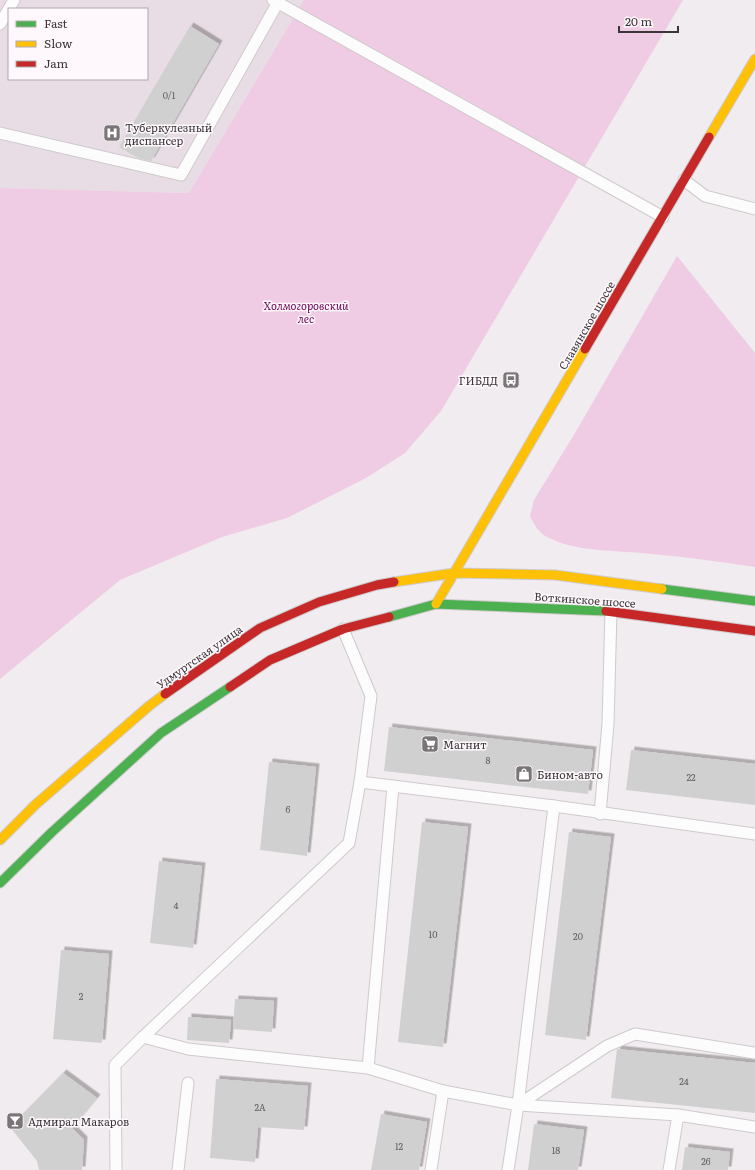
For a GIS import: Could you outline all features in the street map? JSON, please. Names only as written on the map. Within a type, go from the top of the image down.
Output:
[{"type":"main road","name":"Славянское шоссе","points":[[436,604],[755,59]]},
{"type":"main road","name":"Воткинское шоссе","points":[[454,573],[555,575],[755,601]]},
{"type":"main road","name":"Удмуртская улица","points":[[0,840],[35,805],[149,706],[260,628],[319,602],[378,585],[454,573]]},
{"type":"main road","name":"Воткинское шоссе","points":[[436,604],[611,611],[755,631]]},
{"type":"main road","points":[[0,883],[52,832],[161,733],[270,660],[343,629],[436,604]]},
{"type":"lane","points":[[0,133],[182,175],[275,2],[663,217]]},
{"type":"lane","points":[[0,24],[8,10]]},
{"type":"lane","points":[[684,180],[705,196],[755,209]]},
{"type":"lane","points":[[600,814],[608,724],[611,611]]},
{"type":"lane","points":[[116,1170],[115,1065],[142,1037],[349,843],[360,782],[371,696],[343,629]]},
{"type":"lane","points":[[360,782],[554,806],[600,814],[755,834]]},
{"type":"lane","points":[[368,1068],[393,786]]},
{"type":"lane","points":[[508,1170],[518,1105],[554,806]]},
{"type":"lane","points":[[518,1105],[607,1046],[635,1034],[755,1053]]},
{"type":"lane","points":[[142,1037],[188,1049],[368,1068],[443,1091],[518,1105],[678,1115],[755,1128]]},
{"type":"lane","points":[[178,1170],[188,1083]]},
{"type":"lane","points":[[432,1170],[443,1091]]},
{"type":"lane","points":[[669,1170],[678,1115]]},
{"type":"shaded area","name":"Туберкулезный диспансер","points":[[0,0],[304,0],[189,193],[0,188]]},
{"type":"green space","name":"Холмогоровский лес","points":[[304,0],[683,0],[441,411],[405,453],[366,478],[287,518],[222,537],[120,580],[0,679],[0,188],[189,193]]},
{"type":"green space","points":[[677,256],[755,353],[755,567],[716,561],[598,550],[572,546],[547,537],[541,533],[530,516],[534,500],[578,428]]},
{"type":"building","points":[[190,26],[219,44],[151,161],[138,158],[119,147]]},
{"type":"building","points":[[389,727],[593,750],[588,794],[384,771]]},
{"type":"building","points":[[631,750],[755,764],[755,805],[626,790]]},
{"type":"building","points":[[269,762],[316,767],[307,856],[260,850]]},
{"type":"building","points":[[422,822],[468,827],[443,1047],[398,1042]]},
{"type":"building","points":[[569,832],[611,837],[586,1040],[545,1035]]},
{"type":"building","points":[[159,861],[202,866],[193,948],[150,943]]},
{"type":"building","points":[[61,950],[109,954],[102,1043],[53,1039]]},
{"type":"building","points":[[235,999],[274,1001],[272,1032],[233,1029]]},
{"type":"building","points":[[188,1017],[231,1020],[229,1043],[187,1040]]},
{"type":"building","points":[[617,1049],[755,1063],[755,1113],[611,1098]]},
{"type":"building","points":[[63,1073],[97,1098],[72,1128],[84,1140],[82,1170],[39,1170],[37,1161],[10,1127]]},
{"type":"building","points":[[216,1079],[308,1086],[304,1130],[258,1127],[255,1162],[210,1158]]},
{"type":"building","points":[[381,1114],[427,1122],[419,1170],[371,1170]]},
{"type":"building","points":[[534,1124],[584,1130],[578,1170],[528,1170]]},
{"type":"building","points":[[685,1147],[730,1152],[728,1170],[682,1170]]},
{"type":"traffic: fast","points":[[662,589],[755,601]]},
{"type":"traffic: fast","points":[[389,617],[436,604],[606,611]]},
{"type":"traffic: fast","points":[[0,883],[52,832],[161,733],[230,687]]},
{"type":"traffic: slow","points":[[709,137],[755,59]]},
{"type":"traffic: slow","points":[[436,604],[585,349]]},
{"type":"traffic: slow","points":[[394,582],[454,573],[555,575],[662,589]]},
{"type":"traffic: slow","points":[[0,840],[35,805],[149,706],[165,694]]},
{"type":"traffic: jam","points":[[585,349],[709,137]]},
{"type":"traffic: jam","points":[[165,694],[260,628],[319,602],[377,585],[394,582]]},
{"type":"traffic: jam","points":[[606,611],[755,631]]},
{"type":"traffic: jam","points":[[230,687],[270,660],[343,629],[389,617]]},
{"type":"place","name":"Туберкулезный диспансер","points":[[112,133]]},
{"type":"place","name":"ГИБДД","points":[[511,380]]},
{"type":"place","name":"Магнит","points":[[430,744]]},
{"type":"place","name":"Бином-авто","points":[[524,774]]},
{"type":"place","name":"Адмирал Макаров","points":[[15,1121]]}]
